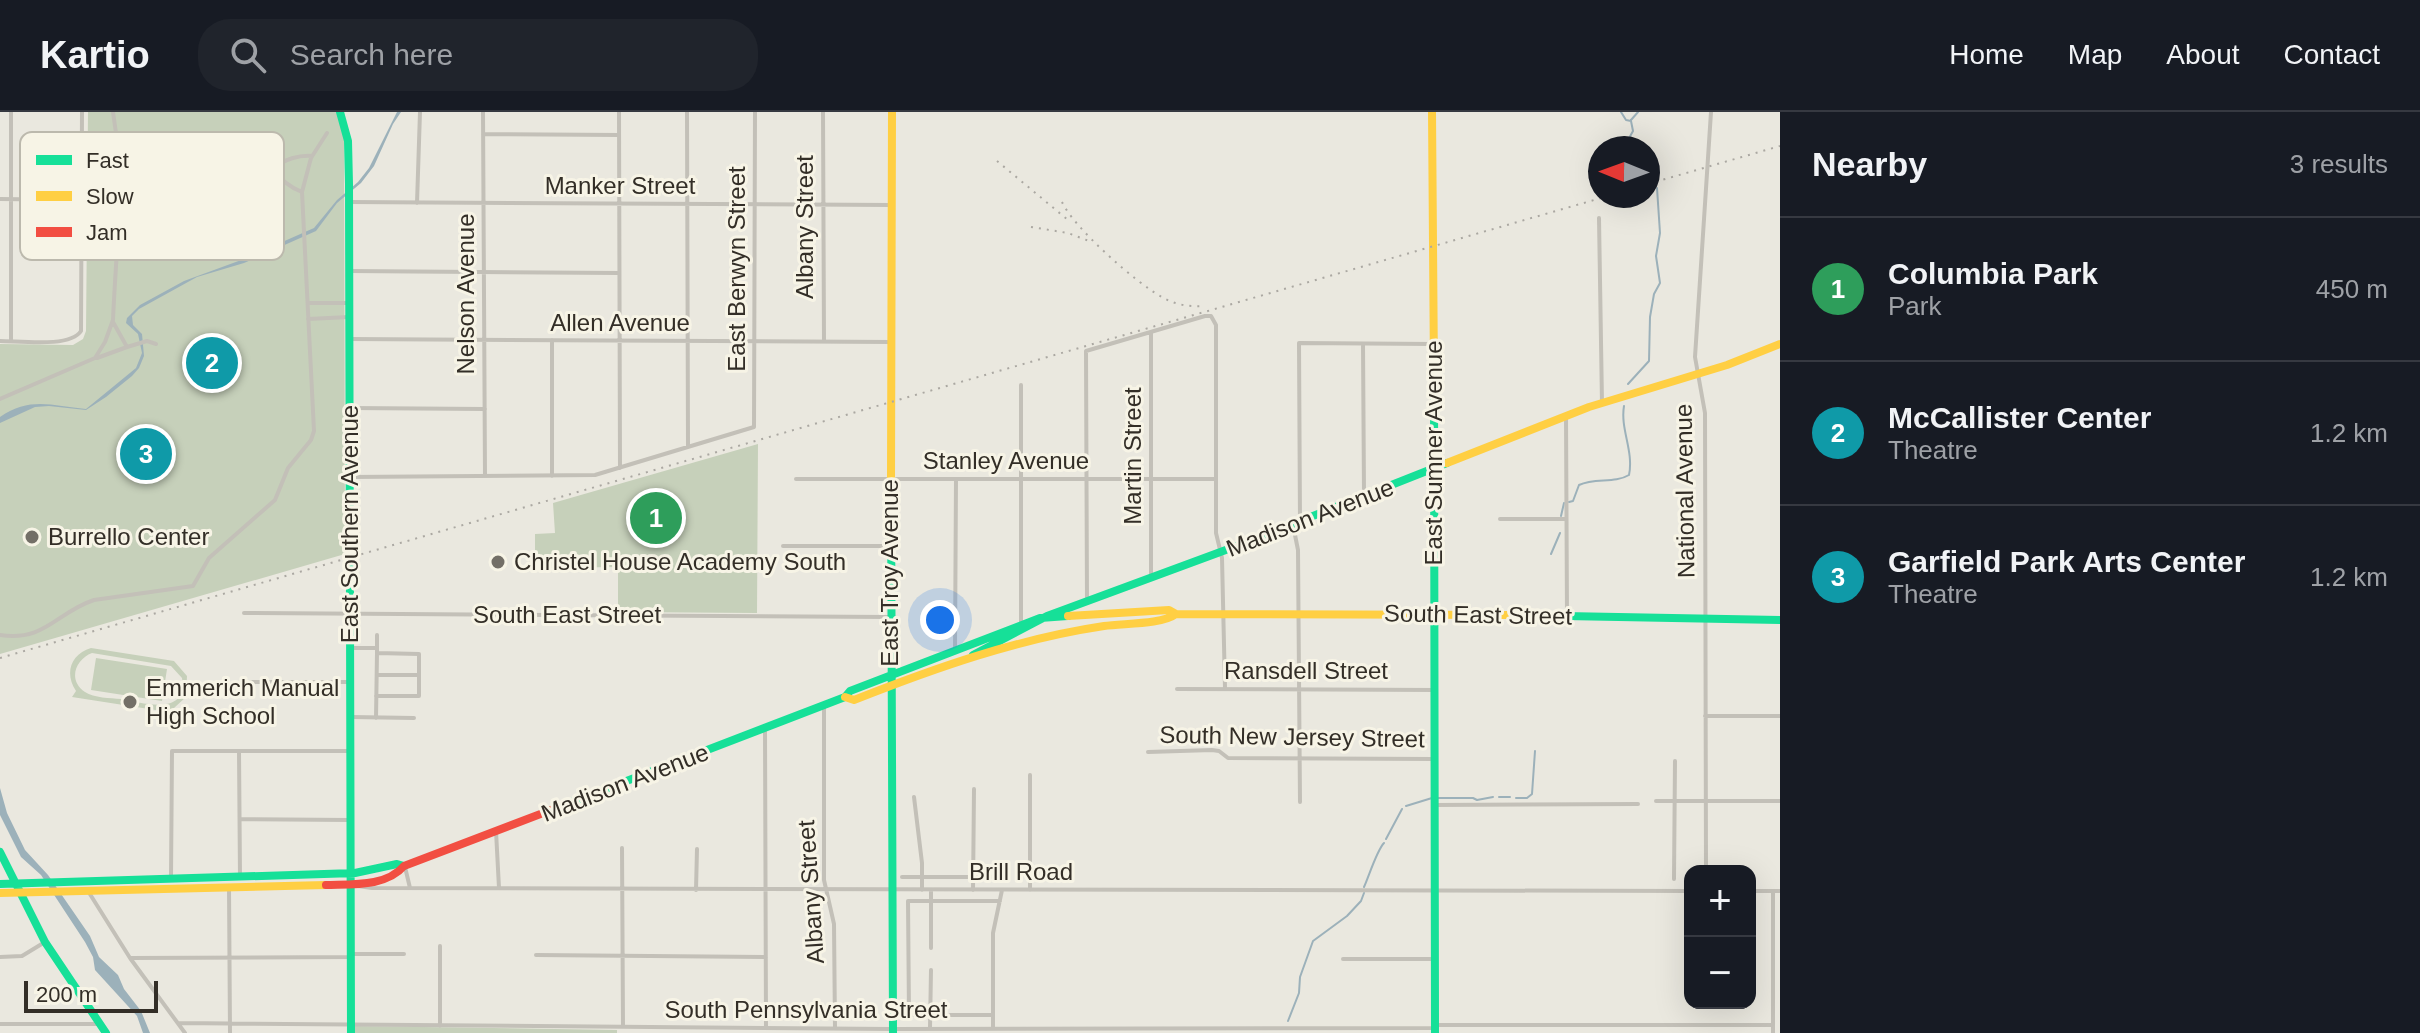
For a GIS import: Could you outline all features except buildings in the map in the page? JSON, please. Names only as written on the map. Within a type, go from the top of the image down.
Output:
[{"type":"main road","name":"East Southern Avenue","points":[[340,112],[348,141],[349,184],[351,1029]]},
{"type":"main road","name":"East Troy Avenue","points":[[892,112],[892,1031]]},
{"type":"main road","name":"East Sumner Avenue","points":[[1432,112],[1435,1028]]},
{"type":"main road","name":"Madison Avenue","points":[[845,697],[854,700],[973,655],[1047,616],[1297,524],[1566,415],[1697,375],[1780,344]]},
{"type":"main road","name":"South East Street","points":[[1033,620],[1047,616],[1169,610],[1176,614],[1435,613],[1780,620]]},
{"type":"main road","name":"South East Street","points":[[973,655],[1062,632],[1169,619],[1176,614]]},
{"type":"main road","name":"Madison Avenue","points":[[0,893],[33,882],[352,873],[397,864],[404,866],[824,706],[845,697],[850,691],[1033,620]]},
{"type":"main road","points":[[0,852],[45,942],[106,1033]]},
{"type":"main road","name":"Madison Avenue","points":[[0,884],[40,892],[352,884],[387,878],[400,873],[404,866]]},
{"type":"street","points":[[11,112],[11,341]]},
{"type":"street","points":[[113,112],[116,132]]},
{"type":"street","points":[[417,203],[420,112]]},
{"type":"street","name":"Nelson Avenue","points":[[483,112],[485,476]]},
{"type":"street","points":[[619,112],[620,468]]},
{"type":"street","points":[[350,477],[595,475],[688,447],[687,112]]},
{"type":"street","name":"East Berwyn Street","points":[[688,447],[754,427],[755,112]]},
{"type":"street","name":"Albany Street","points":[[823,112],[824,342]]},
{"type":"street","name":"National Avenue","points":[[1706,865],[1705,413],[1695,349],[1711,112]]},
{"type":"street","points":[[0,635],[21,636],[38,632],[94,600],[188,588],[197,583],[209,558],[275,500],[291,463],[313,437],[302,192],[312,156],[327,133]]},
{"type":"street","points":[[483,134],[619,135]]},
{"type":"street","points":[[284,162],[312,156]]},
{"type":"street","points":[[284,180],[302,192]]},
{"type":"street","points":[[0,199],[20,199]]},
{"type":"street","name":"Manker Street","points":[[349,200],[891,205]]},
{"type":"street","points":[[1599,218],[1602,403]]},
{"type":"street","points":[[0,341],[65,341],[79,335],[83,324],[82,260]]},
{"type":"street","points":[[95,358],[113,320],[117,260]]},
{"type":"street","points":[[349,271],[619,273]]},
{"type":"street","points":[[307,303],[349,303]]},
{"type":"street","points":[[1087,603],[1086,351],[1205,316],[1213,317],[1216,325],[1216,533],[1221,553],[1225,688]]},
{"type":"street","points":[[308,319],[349,317]]},
{"type":"street","points":[[113,320],[130,346]]},
{"type":"street","name":"Martin Street","points":[[1151,333],[1151,580]]},
{"type":"street","name":"Allen Avenue","points":[[349,339],[891,342]]},
{"type":"street","points":[[552,340],[552,476]]},
{"type":"street","points":[[0,399],[95,358],[147,341],[156,344]]},
{"type":"street","points":[[1300,802],[1299,343],[1433,344]]},
{"type":"street","points":[[1363,344],[1364,497]]},
{"type":"street","points":[[1021,385],[1021,625]]},
{"type":"street","points":[[350,408],[485,409]]},
{"type":"street","points":[[1566,415],[1567,616]]},
{"type":"street","name":"Stanley Avenue","points":[[796,479],[1216,479]]},
{"type":"street","points":[[955,650],[956,479]]},
{"type":"street","points":[[1500,519],[1567,519]]},
{"type":"street","points":[[783,546],[890,546]]},
{"type":"street","name":"South East Street","points":[[244,613],[890,617]]},
{"type":"street","points":[[376,718],[377,635]]},
{"type":"street","points":[[351,648],[419,654],[419,696],[376,696]]},
{"type":"street","points":[[377,675],[419,675]]},
{"type":"street","points":[[246,682],[351,682]]},
{"type":"street","name":"Ransdell Street","points":[[1177,689],[1436,690]]},
{"type":"street","name":"Albany Street","points":[[824,706],[824,880],[834,924],[835,1028]]},
{"type":"street","points":[[1705,716],[1780,716]]},
{"type":"street","points":[[351,717],[414,718]]},
{"type":"street","points":[[765,729],[766,1028]]},
{"type":"street","name":"South New Jersey Street","points":[[1148,752],[1204,749],[1219,751],[1228,758],[1435,759]]},
{"type":"street","points":[[171,878],[172,751],[351,751]]},
{"type":"street","points":[[239,751],[240,877]]},
{"type":"street","points":[[1674,879],[1675,761]]},
{"type":"street","points":[[1030,775],[1030,890]]},
{"type":"street","points":[[973,890],[974,789]]},
{"type":"street","points":[[914,797],[922,890]]},
{"type":"street","points":[[1656,801],[1780,801]]},
{"type":"street","points":[[1435,805],[1638,804]]},
{"type":"street","points":[[240,819],[351,820]]},
{"type":"street","points":[[496,831],[499,888]]},
{"type":"street","points":[[621,1029],[624,955],[622,848]]},
{"type":"street","points":[[696,890],[697,849]]},
{"type":"street","points":[[404,866],[410,888]]},
{"type":"street","points":[[902,877],[1002,877]]},
{"type":"street","name":"Brill Road","points":[[352,884],[372,888],[696,890],[1684,891]]},
{"type":"street","points":[[229,887],[230,1033]]},
{"type":"street","points":[[931,890],[931,948]]},
{"type":"street","points":[[993,1028],[993,933],[1002,890]]},
{"type":"street","points":[[88,891],[130,958],[185,1033]]},
{"type":"street","points":[[1756,891],[1780,891]]},
{"type":"street","points":[[1773,891],[1773,1033]]},
{"type":"street","points":[[993,1015],[909,1015],[908,901],[1000,901]]},
{"type":"street","points":[[0,957],[22,956],[45,942]]},
{"type":"street","points":[[440,946],[440,1026]]},
{"type":"street","points":[[130,958],[404,954]]},
{"type":"street","points":[[536,955],[767,957]]},
{"type":"street","points":[[1343,959],[1435,959]]},
{"type":"street","points":[[930,1028],[931,970]]},
{"type":"street","name":"South Pennsylvania Street","points":[[178,1023],[351,1029],[440,1026],[892,1031],[930,1028],[1773,1025]]},
{"type":"street","points":[[0,1024],[100,1024]]},
{"type":"street","points":[[68,1024],[68,1033]]},
{"type":"street","points":[[1584,1025],[1584,1033]]},
{"type":"green space","points":[[88,112],[337,112],[344,136],[345,554],[0,654],[0,344],[73,345],[83,339],[86,331],[87,260],[284,260],[284,132],[88,132]]},
{"type":"green space","points":[[758,444],[757,613],[618,612],[618,567],[535,568],[535,534],[555,533],[553,503]]},
{"type":"green space","points":[[91,648],[174,661],[187,676],[186,697],[174,708],[162,711],[72,697],[76,691],[70,671],[74,659]],"holes":[[[92,653],[171,666],[182,678],[182,690],[178,698],[162,705],[93,695],[79,687],[75,676],[78,665]]]},
{"type":"green space","points":[[96,658],[167,669],[162,701],[91,690]]},
{"type":"green space","points":[[354,1026],[617,1030],[617,1033],[354,1033]]},
{"type":"water","points":[[397,112],[401,112],[374,166],[361,183],[337,203],[316,231],[284,245],[284,241],[314,228],[369,168]]},
{"type":"water","points":[[241,260],[251,260],[197,277],[139,309],[132,316],[133,325],[142,334],[144,356],[132,376],[106,397],[86,410],[35,407],[0,423],[0,417],[32,404],[86,409],[136,368],[142,353],[138,334],[126,323],[127,318],[140,305],[184,281]]},
{"type":"water","points":[[0,788],[7,813],[25,850],[48,875],[90,936],[99,957],[118,975],[124,989],[141,1011],[150,1033],[143,1033],[137,1016],[95,970],[93,957],[85,942],[41,875],[21,857],[0,815]]},
{"type":"waterway","points":[[1621,112],[1626,120],[1631,121],[1633,131],[1630,136]]},
{"type":"waterway","points":[[1631,120],[1638,112]]},
{"type":"waterway","points":[[1628,384],[1649,361],[1650,317],[1654,294],[1660,283],[1656,256],[1660,233],[1658,208]]},
{"type":"waterway","points":[[1569,502],[1573,501],[1579,485],[1629,475],[1624,406]]},
{"type":"waterway","points":[[1561,516],[1564,503]]},
{"type":"waterway","points":[[1551,554],[1560,533]]},
{"type":"waterway","points":[[1516,798],[1527,798],[1532,794],[1535,751]]},
{"type":"waterway","points":[[1438,798],[1477,800],[1493,797]]},
{"type":"waterway","points":[[1499,797],[1510,797]]},
{"type":"waterway","points":[[1406,806],[1432,798]]},
{"type":"waterway","points":[[1386,839],[1402,809]]},
{"type":"waterway","points":[[1364,887],[1384,843]]},
{"type":"waterway","points":[[1288,1021],[1313,941],[1347,916],[1364,893]]},
{"type":"railway","points":[[1660,181],[1780,146]]},
{"type":"railway","points":[[997,161],[1068,220]]},
{"type":"railway","points":[[1062,202],[1092,240],[1151,290],[1177,304],[1205,306]]},
{"type":"railway","points":[[0,658],[1588,202]]},
{"type":"railway","points":[[1031,227],[1068,233],[1089,241]]},
{"type":"traffic: fast","points":[[340,112],[348,141],[349,184],[351,1033]]},
{"type":"traffic: fast","points":[[1434,374],[1435,1033]]},
{"type":"traffic: fast","points":[[973,655],[1047,616],[1242,544],[1447,463]]},
{"type":"traffic: fast","points":[[891,480],[893,1033]]},
{"type":"traffic: fast","points":[[1511,615],[1780,620]]},
{"type":"traffic: fast","points":[[551,810],[1040,618],[1068,616]]},
{"type":"traffic: fast","points":[[0,852],[45,942],[106,1033]]},
{"type":"traffic: fast","points":[[0,884],[355,873],[397,864],[404,866]]},
{"type":"traffic: slow","points":[[891,480],[892,112]]},
{"type":"traffic: slow","points":[[1432,112],[1434,374]]},
{"type":"traffic: slow","points":[[1447,463],[1589,407],[1727,365],[1780,344]]},
{"type":"traffic: slow","points":[[1068,616],[1169,610],[1176,614],[1511,615]]},
{"type":"traffic: slow","points":[[845,697],[854,700],[1008,647],[1104,626],[1152,622],[1176,614]]},
{"type":"traffic: slow","points":[[0,893],[326,885]]},
{"type":"traffic: jam","points":[[326,885],[357,884],[388,878],[404,866],[551,810]]},
{"type":"place","name":"McCallister Center","points":[[212,363]]},
{"type":"place","name":"Garfield Park Arts Center","points":[[146,454]]},
{"type":"place","name":"Columbia Park","points":[[656,518]]},
{"type":"place","name":"Burrello Center","points":[[32,537]]},
{"type":"place","name":"Christel House Academy South","points":[[498,562]]},
{"type":"place","name":"Emmerich Manual High School","points":[[130,702]]}]
